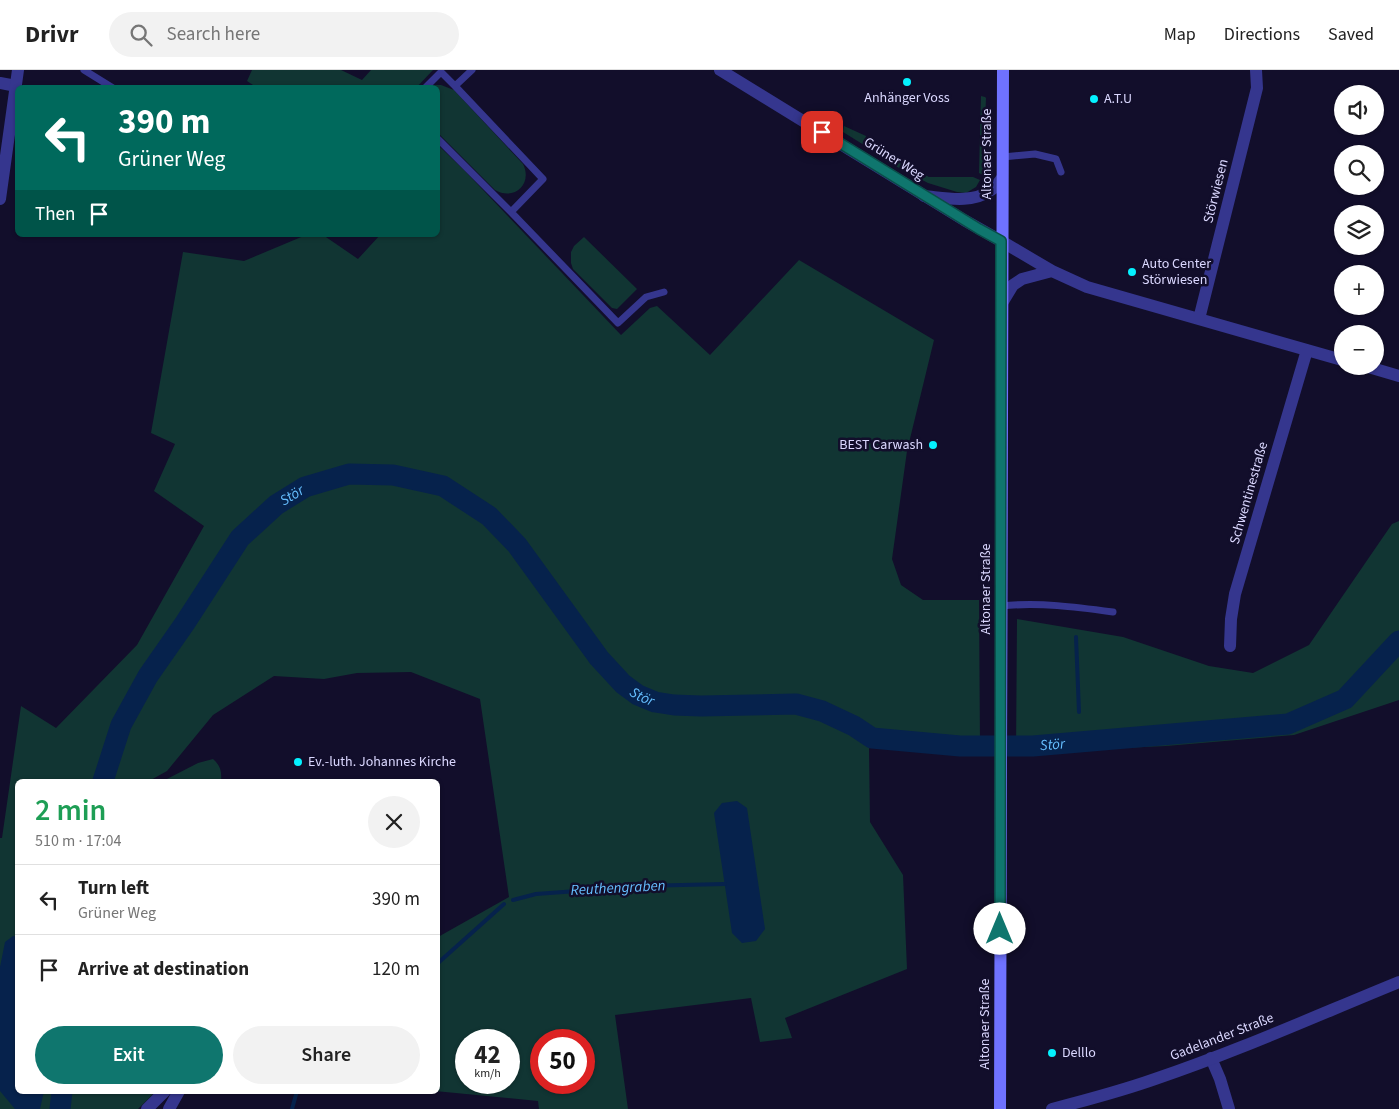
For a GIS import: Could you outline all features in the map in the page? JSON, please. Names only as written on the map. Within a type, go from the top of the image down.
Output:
[{"type":"main road","name":"Altonaer Straße","points":[[1000,1109],[1001,241],[1003,70]]},
{"type":"street","points":[[16,85],[18,70]]},
{"type":"street","name":"Grüner Weg","points":[[720,70],[924,196],[1001,241]]},
{"type":"street","name":"Störwiesen","points":[[1199,319],[1257,88],[1256,70]]},
{"type":"street","points":[[0,84],[15,86]]},
{"type":"street","points":[[0,199],[15,93]]},
{"type":"street","points":[[924,196],[960,199],[980,196],[992,189],[1002,178]]},
{"type":"street","points":[[1001,241],[1052,271],[1087,287],[1334,358]]},
{"type":"street","points":[[1002,303],[1013,285],[1022,279],[1052,271]]},
{"type":"street","name":"Schwentinestraße","points":[[1230,646],[1231,619],[1235,594],[1307,350]]},
{"type":"street","points":[[1384,372],[1399,376]]},
{"type":"street","name":"Gadelander Straße","points":[[1052,1109],[1085,1105],[1154,1080],[1399,982]]},
{"type":"street","points":[[1211,1058],[1220,1078],[1229,1109]]},
{"type":"street","points":[[147,1109],[162,1094]]},
{"type":"street","points":[[169,1109],[177,1094]]},
{"type":"lane","points":[[84,70],[108,85]]},
{"type":"lane","points":[[455,86],[472,70]]},
{"type":"lane","points":[[428,85],[441,72],[544,179],[512,212]]},
{"type":"lane","points":[[440,141],[512,212],[618,323],[646,296],[664,292]]},
{"type":"lane","points":[[1003,157],[1035,154],[1056,159],[1061,172]]},
{"type":"lane","points":[[1001,606],[1037,604],[1072,606],[1113,612]]},
{"type":"green space","points":[[252,70],[341,70],[362,80],[371,70],[433,70],[419,85],[253,85],[247,81]]},
{"type":"green space","points":[[440,85],[454,90],[523,164],[526,178],[520,189],[509,193],[495,190],[440,135]]},
{"type":"green space","points":[[981,96],[986,98],[983,175],[979,173]]},
{"type":"green space","points":[[844,126],[866,136],[864,145],[843,132]]},
{"type":"green space","points":[[440,147],[621,335],[650,308],[657,306],[710,355],[799,260],[934,340],[907,451],[892,559],[901,585],[923,600],[979,600],[980,746],[872,739],[869,749],[870,822],[903,875],[907,969],[785,1018],[792,1038],[760,1042],[751,998],[615,1015],[628,1109],[539,1109],[538,1101],[466,1094],[520,1094],[520,1029],[455,1029],[455,1093],[440,1091],[440,936],[509,897],[480,699],[411,672],[357,673],[324,679],[274,676],[213,715],[167,771],[153,779],[15,779],[15,1094],[153,1094],[138,1109],[0,1109],[0,838],[2,838],[21,706],[56,728],[137,645],[204,526],[154,491],[175,444],[151,433],[183,252],[244,261],[301,237],[326,237],[358,259],[378,237],[440,237]]},
{"type":"green space","points":[[887,159],[900,162],[929,177],[973,177],[980,180],[976,187],[966,193],[957,192],[928,183],[886,161]]},
{"type":"green space","points":[[584,237],[637,289],[617,309],[612,308],[573,269],[571,252],[574,246]]},
{"type":"green space","points":[[1399,521],[1399,700],[1294,735],[1166,746],[1016,753],[1017,619],[1123,637],[1209,666],[1253,673],[1309,645],[1392,524]]},
{"type":"green space","points":[[213,759],[220,768],[221,779],[167,779],[198,763]]},
{"type":"water","points":[[737,801],[747,808],[765,929],[756,941],[742,943],[732,933],[714,813],[722,803]]},
{"type":"water","points":[[15,936],[15,1094],[43,1094],[40,1109],[15,1109],[0,1091],[0,967],[5,942]]},
{"type":"waterway","name":"Stör","points":[[104,779],[121,725],[148,676],[240,538],[276,505],[305,487],[349,474],[393,475],[443,486],[489,516],[517,545],[599,658],[623,684],[638,695],[655,702],[674,705],[796,704],[822,711],[854,726],[872,738],[960,746],[1033,746],[1288,724],[1345,699],[1399,641]]},
{"type":"waterway","points":[[1076,637],[1079,712]]},
{"type":"waterway","name":"Reuthengraben","points":[[513,900],[536,894],[577,891],[596,887],[725,884]]},
{"type":"waterway","name":"Reuthengraben","points":[[440,961],[504,904]]},
{"type":"waterway","name":"Stör","points":[[60,1109],[62,1094]]},
{"type":"waterway","name":"Reuthengraben","points":[[292,1109],[296,1094]]},
{"type":"place","name":"Anhänger Voss","points":[[907,82]]},
{"type":"place","name":"A.T.U","points":[[1094,99]]},
{"type":"place","name":"Auto Center Störwiesen","points":[[1132,272]]},
{"type":"place","name":"BEST Carwash","points":[[933,445]]},
{"type":"place","name":"Ev.-luth. Johannes Kirche","points":[[298,762]]},
{"type":"place","name":"Delllo","points":[[1052,1053]]},
{"type":"route","points":[[822,132],[1001,241],[1000,929]]}]
